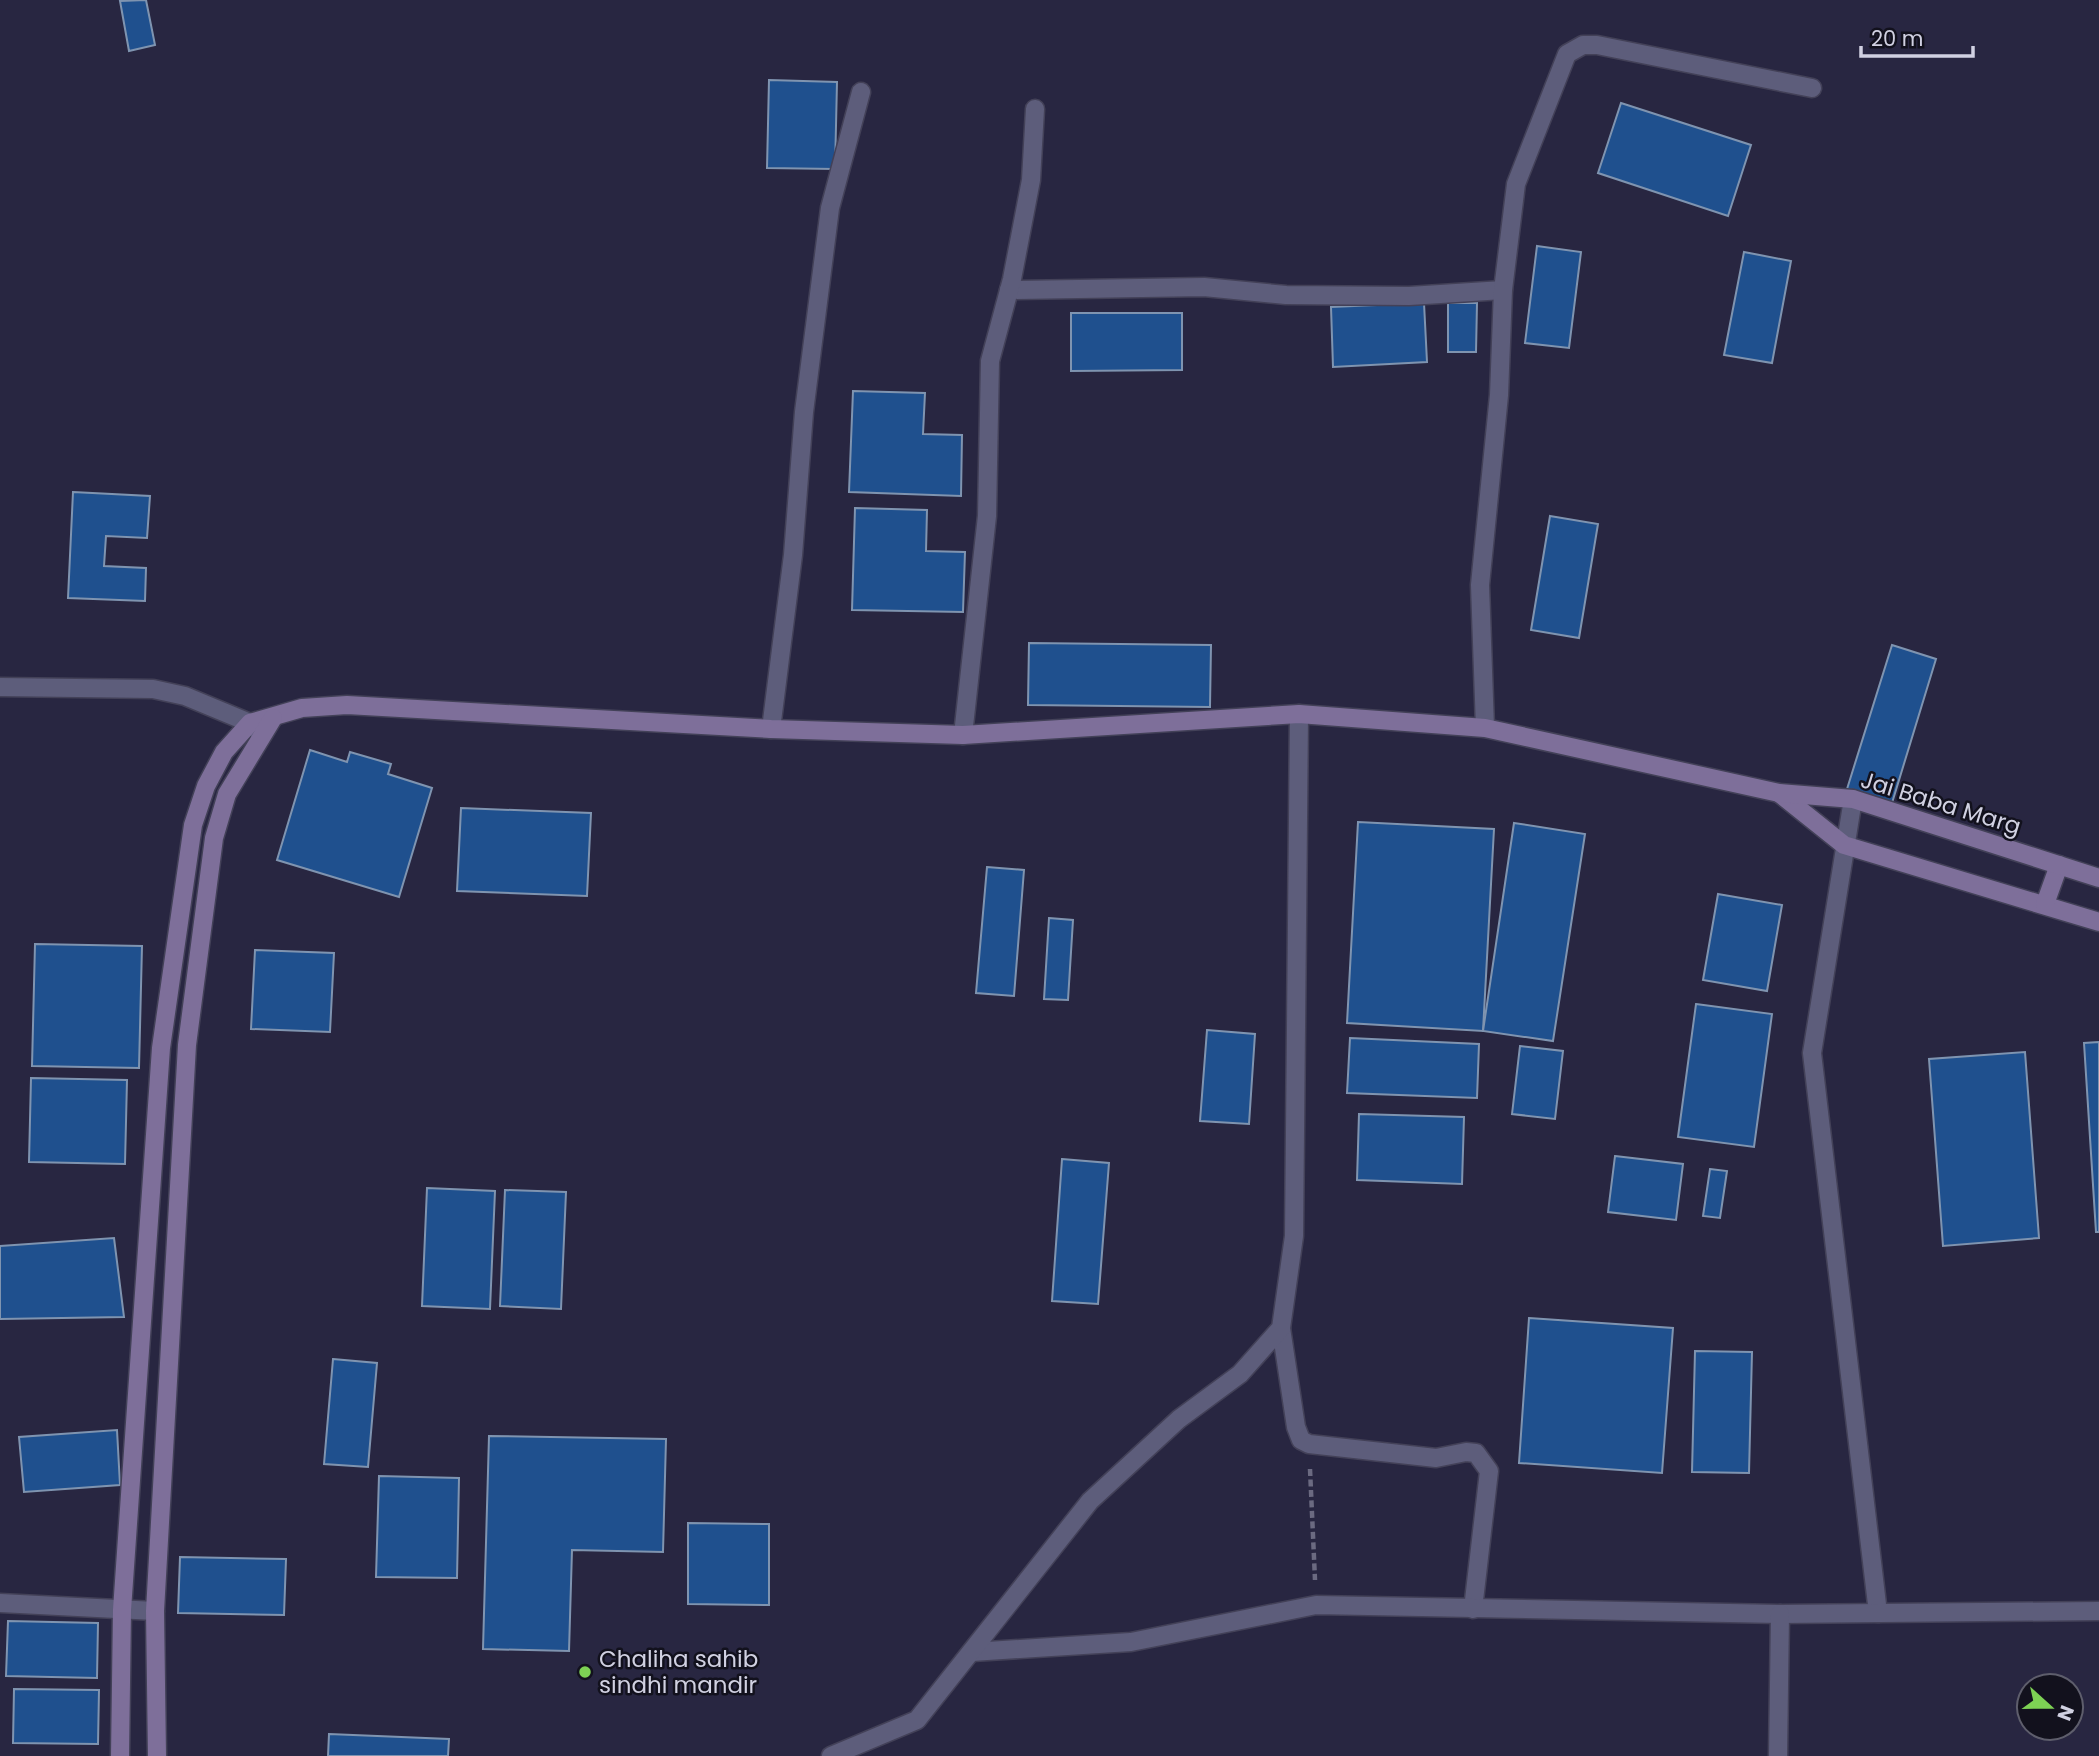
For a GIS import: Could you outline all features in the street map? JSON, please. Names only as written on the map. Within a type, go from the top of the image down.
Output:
[{"type":"street","points":[[1485,728],[1480,585],[1499,395],[1503,290],[1516,184],[1567,54],[1583,45],[1597,45],[1812,88]]},
{"type":"street","points":[[771,729],[793,555],[804,412],[830,208],[862,92]]},
{"type":"street","points":[[963,735],[988,516],[990,361],[1009,290],[1031,180],[1034,109]]},
{"type":"street","points":[[1009,290],[1204,287],[1286,295],[1409,296],[1503,290]]},
{"type":"street","points":[[0,687],[153,689],[185,696],[256,729]]},
{"type":"street","name":"Jai Baba Marg","points":[[256,729],[273,718],[302,708],[347,705],[771,729],[963,735],[1299,713],[1485,728],[1779,793],[1853,799],[2099,878]]},
{"type":"street","points":[[1299,713],[1294,1236],[1281,1328],[1296,1427],[1301,1440],[1309,1444],[1436,1458],[1466,1452],[1476,1453],[1484,1460],[1489,1471],[1473,1609]]},
{"type":"street","points":[[120,1756],[122,1611],[161,1048],[192,825],[205,786],[224,752],[256,729]]},
{"type":"street","points":[[157,1756],[155,1611],[187,1045],[214,838],[227,794],[256,729]]},
{"type":"street","points":[[1779,793],[1844,845],[2099,922]]},
{"type":"street","points":[[1853,799],[1812,1053],[1878,1613]]},
{"type":"street","points":[[2045,904],[2059,865]]},
{"type":"street","points":[[831,1756],[917,1720],[1090,1501],[1179,1419],[1240,1374],[1281,1328]]},
{"type":"street","points":[[0,1603],[155,1611]]},
{"type":"street","points":[[972,1652],[1131,1642],[1316,1605],[1780,1614],[2099,1611]]},
{"type":"street","points":[[1778,1756],[1780,1614]]},
{"type":"path","points":[[1309,1444],[1316,1605]]},
{"type":"building","points":[[146,0],[155,45],[129,51],[120,1]]},
{"type":"building","points":[[769,80],[837,82],[835,169],[767,168]]},
{"type":"building","points":[[1621,103],[1751,145],[1728,216],[1598,173]]},
{"type":"building","points":[[1537,246],[1581,252],[1569,348],[1525,343]]},
{"type":"building","points":[[1744,252],[1791,261],[1772,363],[1724,355]]},
{"type":"building","points":[[1424,303],[1427,362],[1333,367],[1331,307]]},
{"type":"building","points":[[1448,303],[1477,303],[1476,352],[1448,352]]},
{"type":"building","points":[[1071,313],[1182,313],[1182,370],[1071,371]]},
{"type":"building","points":[[853,391],[925,393],[923,434],[962,435],[961,496],[849,492]]},
{"type":"building","points":[[73,492],[150,496],[147,538],[106,536],[104,566],[146,568],[145,601],[68,598]]},
{"type":"building","points":[[855,508],[927,510],[926,551],[965,552],[963,612],[852,610]]},
{"type":"building","points":[[1550,516],[1598,524],[1579,638],[1531,630]]},
{"type":"building","points":[[1029,643],[1211,645],[1210,707],[1028,705]]},
{"type":"building","points":[[1892,645],[1936,659],[1892,803],[1847,789]]},
{"type":"building","points":[[310,750],[347,762],[350,752],[391,764],[388,774],[432,788],[399,897],[277,860]]},
{"type":"building","points":[[461,808],[591,813],[587,896],[457,891]]},
{"type":"building","points":[[1358,822],[1494,829],[1483,1031],[1347,1023]]},
{"type":"building","points":[[1514,823],[1585,834],[1553,1041],[1483,1031]]},
{"type":"building","points":[[987,867],[1024,870],[1014,996],[976,993]]},
{"type":"building","points":[[1718,894],[1782,905],[1767,991],[1703,980]]},
{"type":"building","points":[[1049,918],[1073,920],[1068,1000],[1044,999]]},
{"type":"building","points":[[35,944],[142,946],[139,1068],[32,1066]]},
{"type":"building","points":[[255,950],[334,953],[330,1032],[251,1029]]},
{"type":"building","points":[[1696,1004],[1772,1014],[1754,1147],[1678,1137]]},
{"type":"building","points":[[1207,1030],[1255,1034],[1249,1124],[1200,1121]]},
{"type":"building","points":[[1350,1038],[1479,1044],[1477,1098],[1347,1093]]},
{"type":"building","points":[[2099,1042],[2099,1232],[2096,1232],[2084,1043]]},
{"type":"building","points":[[1520,1046],[1563,1051],[1555,1119],[1512,1114]]},
{"type":"building","points":[[2025,1052],[2039,1238],[1943,1246],[1929,1059]]},
{"type":"building","points":[[31,1078],[127,1080],[125,1164],[29,1162]]},
{"type":"building","points":[[1359,1114],[1464,1117],[1462,1184],[1357,1180]]},
{"type":"building","points":[[1615,1156],[1683,1164],[1676,1220],[1608,1212]]},
{"type":"building","points":[[1062,1159],[1109,1163],[1098,1304],[1052,1301]]},
{"type":"building","points":[[1710,1169],[1727,1171],[1720,1218],[1703,1216]]},
{"type":"building","points":[[427,1188],[495,1191],[490,1309],[422,1306]]},
{"type":"building","points":[[505,1190],[566,1192],[561,1309],[500,1306]]},
{"type":"building","points":[[114,1238],[124,1317],[0,1319],[0,1246]]},
{"type":"building","points":[[1529,1318],[1673,1328],[1662,1473],[1519,1463]]},
{"type":"building","points":[[1695,1351],[1752,1352],[1749,1473],[1692,1472]]},
{"type":"building","points":[[333,1359],[377,1363],[368,1467],[324,1464]]},
{"type":"building","points":[[117,1430],[120,1485],[24,1492],[19,1437]]},
{"type":"building","points":[[489,1436],[666,1439],[663,1552],[572,1550],[569,1651],[483,1649]]},
{"type":"building","points":[[379,1476],[459,1478],[457,1578],[376,1577]]},
{"type":"building","points":[[688,1523],[769,1524],[769,1605],[688,1604]]},
{"type":"building","points":[[180,1557],[286,1559],[284,1615],[178,1613]]},
{"type":"building","points":[[8,1621],[98,1623],[97,1678],[6,1676]]},
{"type":"building","points":[[14,1689],[99,1690],[98,1744],[13,1743]]},
{"type":"building","points":[[329,1734],[449,1739],[448,1756],[328,1756]]},
{"type":"place","name":"Chaliha sahib sindhi mandir","points":[[585,1672]]}]
